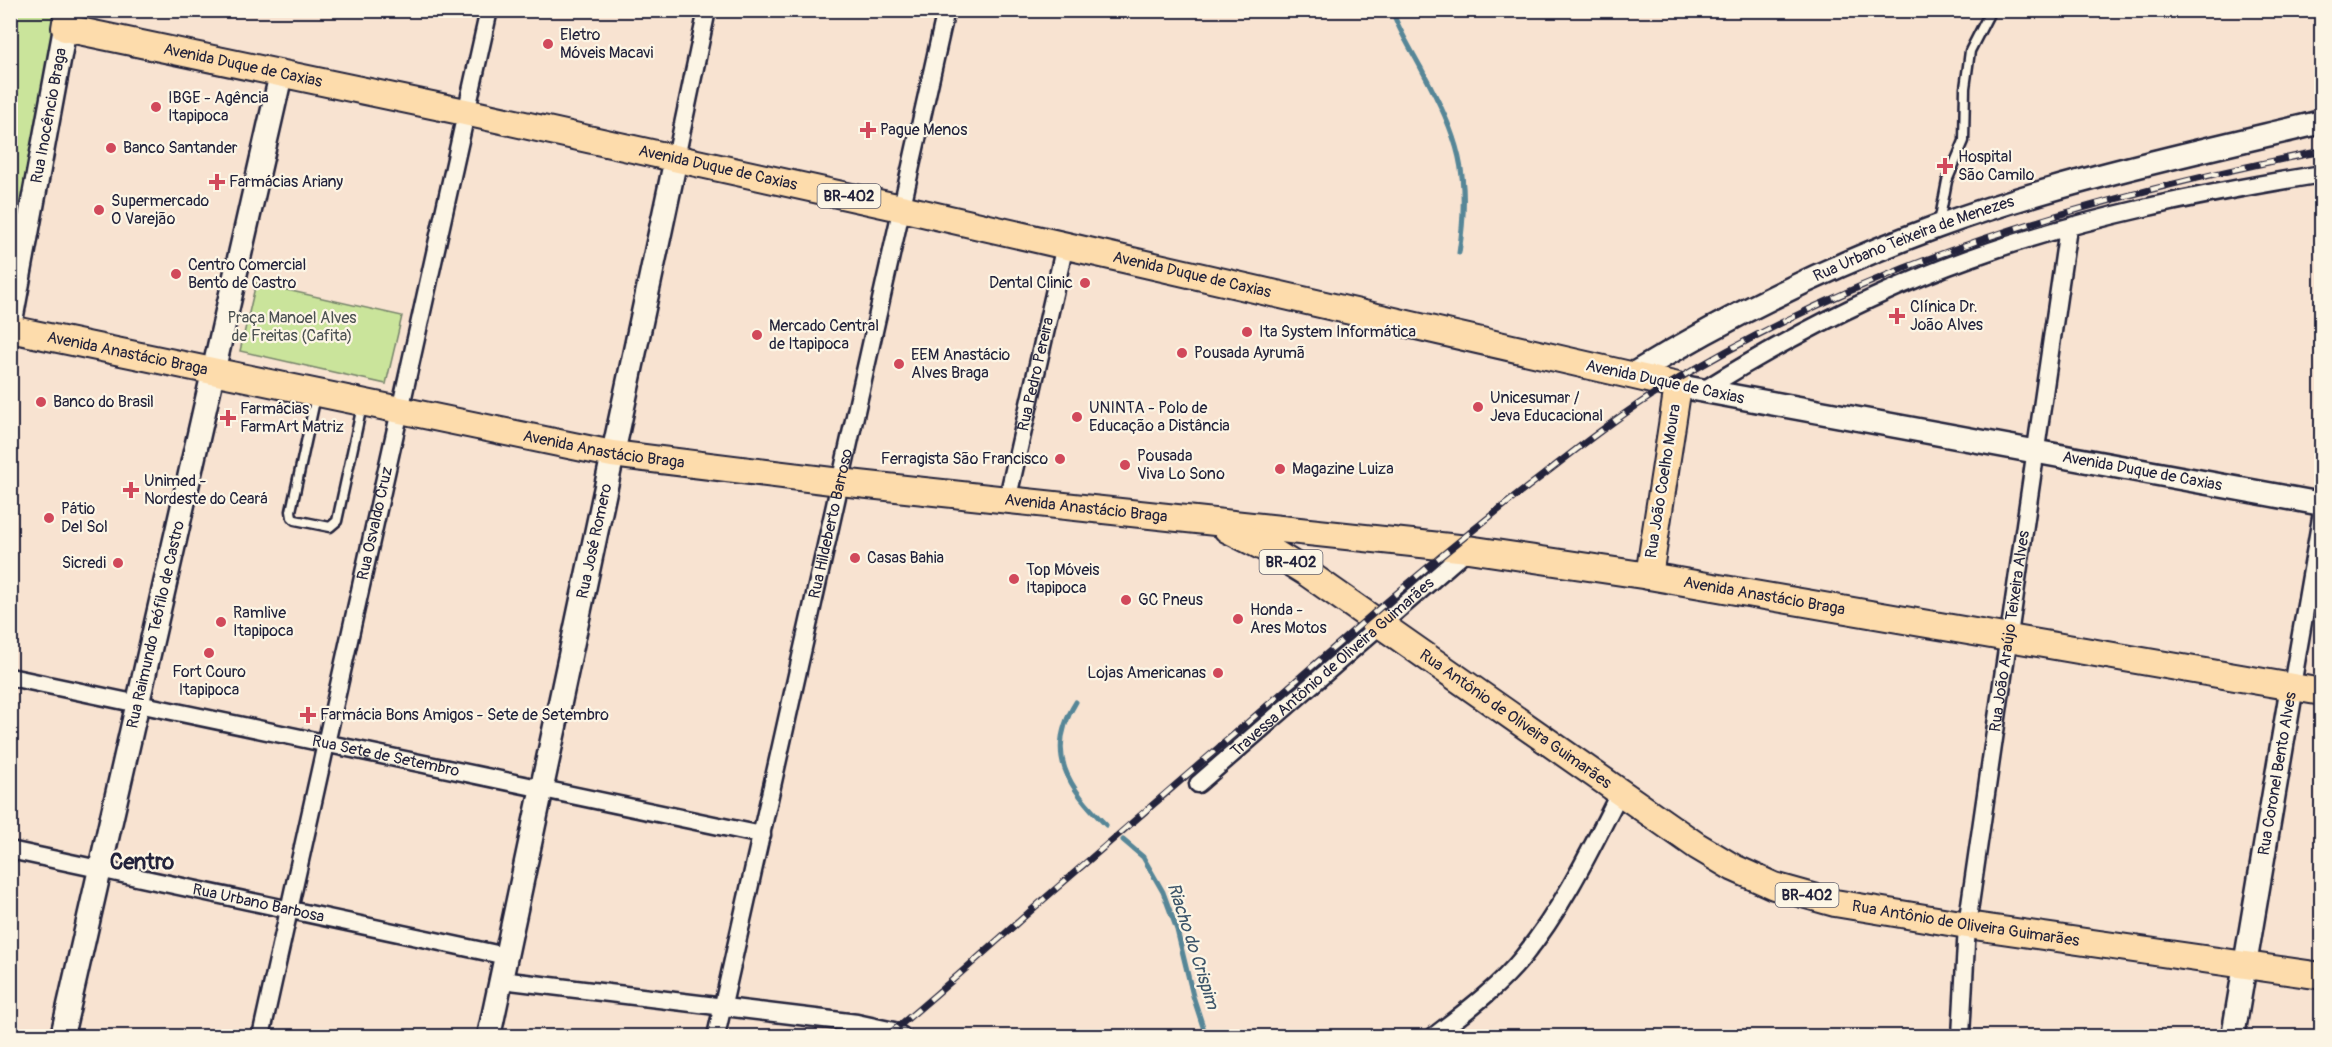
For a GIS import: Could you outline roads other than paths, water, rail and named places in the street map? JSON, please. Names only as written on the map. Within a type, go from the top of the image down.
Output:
[{"type":"main road","name":"Avenida Duque de Caxias","points":[[66,19],[281,74],[901,208],[1690,389]]},
{"type":"main road","name":"Avenida Anastácio Braga","points":[[10,328],[612,454],[1007,501],[1468,549],[1649,576],[2322,692]]},
{"type":"main road","name":"Rua João Coelho Moura","points":[[1649,576],[1690,389]]},
{"type":"main road","name":"Avenida Anastácio Braga","points":[[1204,521],[1273,552],[1376,621]]},
{"type":"main road","name":"Rua Antônio de Oliveira Guimarães","points":[[1376,621],[1697,846],[1734,868],[1774,886],[1834,903],[1967,925],[2322,976]]},
{"type":"street","name":"Rua Osvaldo Cruz","points":[[261,1036],[489,10]]},
{"type":"street","name":"Rua José Romero","points":[[489,1036],[707,10]]},
{"type":"street","name":"Rua Hildeberto Barroso","points":[[716,1036],[946,10]]},
{"type":"street","name":"Rua Inocêncio Braga","points":[[10,328],[66,19]]},
{"type":"street","name":"Rua Raimundo Teófilo de Castro","points":[[62,1036],[281,74]]},
{"type":"street","name":"Rua Urbano Teixeira de Menezes","points":[[1630,375],[1712,328],[1807,281],[1938,226],[2107,174],[2322,122]]},
{"type":"street","points":[[1690,389],[1816,324],[1973,257],[2068,228],[2187,199],[2322,174]]},
{"type":"street","name":"Rua João Araújo Teixeira Alves","points":[[1961,1036],[1967,925],[2068,228]]},
{"type":"street","name":"Rua Pedro Pereira","points":[[1007,501],[1065,245]]},
{"type":"street","name":"Avenida Duque de Caxias","points":[[1690,389],[2322,504]]},
{"type":"street","name":"Rua Coronel Bento Alves","points":[[2233,1036],[2322,512]]},
{"type":"street","name":"Travessa Antônio de Oliveira Guimarães","points":[[1198,784],[1376,621],[1468,549]]},
{"type":"street","name":"Rua Sete de Setembro","points":[[10,677],[762,835]]},
{"type":"street","points":[[1434,1036],[1476,1003],[1522,959],[1557,910],[1620,792]]},
{"type":"street","name":"Rua Urbano Barbosa","points":[[10,850],[506,956]]},
{"type":"street","points":[[501,980],[857,1023],[898,1034]]},
{"type":"lane","points":[[1938,226],[1947,181],[1964,141],[1965,88],[1970,51],[1991,10]]},
{"type":"lane","points":[[317,393],[291,512],[295,520],[330,527],[337,521],[362,402]]},
{"type":"waterway","name":"Riacho do Crispim","points":[[1392,10],[1445,115],[1459,157],[1463,200],[1459,253]]},
{"type":"waterway","name":"Riacho do Crispim","points":[[1076,702],[1067,720],[1062,737],[1061,753],[1071,783],[1106,825]]},
{"type":"waterway","name":"Riacho do Crispim","points":[[1123,840],[1143,857],[1163,892],[1177,930],[1193,996],[1206,1036]]},
{"type":"railway","points":[[887,1036],[1386,602],[1489,517],[1588,440],[1668,385],[1746,341],[1824,302],[1903,268],[1984,239],[2150,190],[2322,151]]},
{"type":"place","name":"Eletro Móveis Macavi","points":[[548,44]]},
{"type":"place","name":"IBGE - Agência Itapipoca","points":[[156,107]]},
{"type":"place","name":"Pague Menos","points":[[868,130]]},
{"type":"place","name":"Banco Santander","points":[[111,148]]},
{"type":"place","name":"Hospital São Camilo","points":[[1945,166]]},
{"type":"place","name":"Farmácias Ariany","points":[[217,182]]},
{"type":"place","name":"Supermercado O Varejão","points":[[99,210]]},
{"type":"place","name":"Centro Comercial Bento de Castro","points":[[176,274]]},
{"type":"place","name":"Dental Clinic","points":[[1085,283]]},
{"type":"place","name":"Clínica Dr. João Alves","points":[[1897,316]]},
{"type":"place","name":"Ita System Informática","points":[[1247,332]]},
{"type":"place","name":"Mercado Central de Itapipoca","points":[[757,335]]},
{"type":"place","name":"Pousada Ayrumã","points":[[1182,353]]},
{"type":"place","name":"EEM Anastácio Alves Braga","points":[[899,364]]},
{"type":"place","name":"Banco do Brasil","points":[[41,402]]},
{"type":"place","name":"Unicesumar / Jeva Educacional","points":[[1478,407]]},
{"type":"place","name":"UNINTA - Polo de Educação a Distância","points":[[1077,417]]},
{"type":"place","name":"Farmácias FarmArt Matriz","points":[[228,418]]},
{"type":"place","name":"Ferragista São Francisco","points":[[1060,459]]},
{"type":"place","name":"Pousada Viva Lo Sono","points":[[1125,465]]},
{"type":"place","name":"Magazine Luiza","points":[[1280,469]]},
{"type":"place","name":"Unimed - Nordeste do Ceará","points":[[131,490]]},
{"type":"place","name":"Pátio Del Sol","points":[[49,518]]},
{"type":"place","name":"Casas Bahia","points":[[855,558]]},
{"type":"place","name":"Sicredi","points":[[118,563]]},
{"type":"place","name":"Top Móveis Itapipoca","points":[[1014,579]]},
{"type":"place","name":"GC Pneus","points":[[1126,600]]},
{"type":"place","name":"Honda - Ares Motos","points":[[1238,619]]},
{"type":"place","name":"Ramlive Itapipoca","points":[[221,622]]},
{"type":"place","name":"Fort Couro Itapipoca","points":[[209,653]]},
{"type":"place","name":"Lojas Americanas","points":[[1218,673]]},
{"type":"place","name":"Farmácia Bons Amigos - Sete de Setembro","points":[[308,715]]},
{"type":"district","name":"Centro","points":[[142,862]]},
{"type":"park label","name":"Praça Manoel Alves de Freitas (Cafita)","points":[[292,327]]}]
